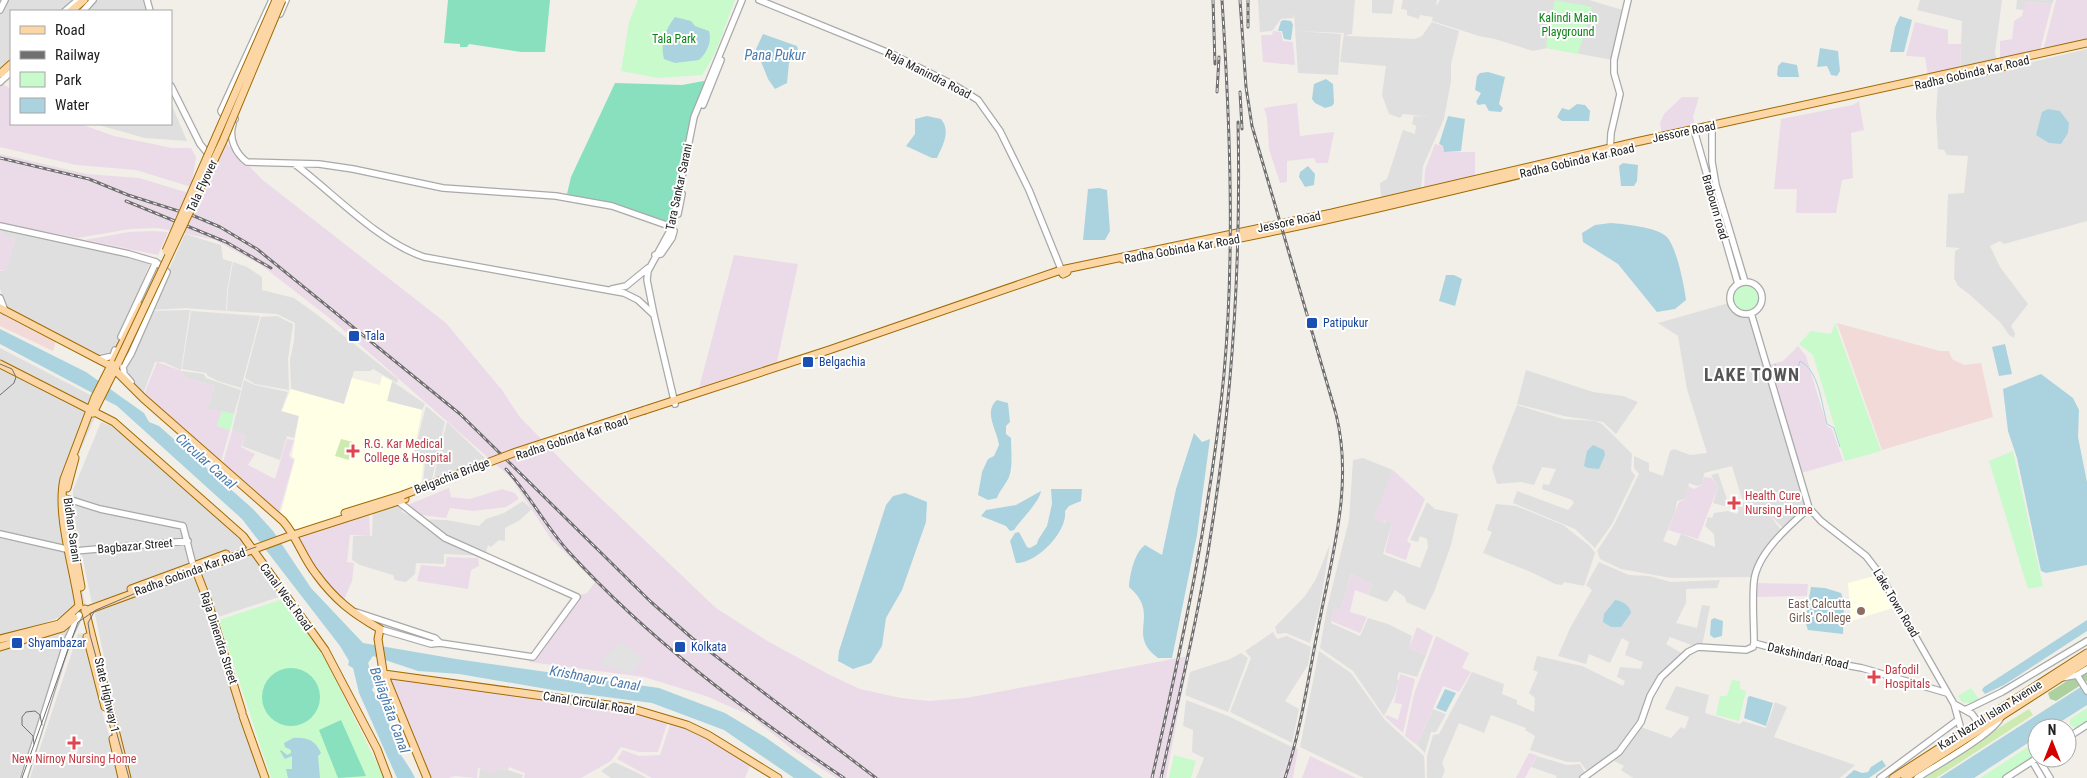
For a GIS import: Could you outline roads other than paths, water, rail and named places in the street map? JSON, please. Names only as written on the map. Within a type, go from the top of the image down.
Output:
[{"type":"main road","points":[[72,10],[84,0]]},
{"type":"main road","name":"Tala Flyover","points":[[114,365],[209,155],[276,0]]},
{"type":"main road","name":"Tala Flyover","points":[[114,365],[223,141],[282,0]]},
{"type":"main road","name":"Radha Gobinda Kar Road","points":[[1712,128],[1913,88],[2087,45]]},
{"type":"main road","name":"Jessore Road","points":[[1063,270],[1192,242],[1338,214],[1712,128]]},
{"type":"main road","name":"Radha Gobinda Kar Road","points":[[1063,270],[1244,238],[1338,214]]},
{"type":"main road","name":"Belgachia Bridge","points":[[400,498],[516,452],[645,412],[1063,270]]},
{"type":"main road","points":[[2,310],[114,365],[135,390],[265,504],[290,534],[315,573],[349,611],[380,629],[378,639],[384,672],[427,778]]},
{"type":"main road","name":"Canal West Road","points":[[0,364],[114,422],[243,536],[253,547],[326,650],[377,749],[388,778]]},
{"type":"main road","name":"Bidhan Sarani","points":[[81,611],[64,497],[73,463],[92,410],[114,365]]},
{"type":"main road","name":"Radha Gobinda Kar Road","points":[[81,611],[253,547],[400,498]]},
{"type":"main road","name":"Raja Dinendra Street","points":[[194,568],[211,610],[265,778]]},
{"type":"main road","points":[[0,639],[59,624],[81,611]]},
{"type":"main road","points":[[0,646],[62,628],[81,611]]},
{"type":"main road","points":[[81,611],[122,778]]},
{"type":"main road","name":"State Highway 1","points":[[81,611],[98,652],[127,778]]},
{"type":"main road","name":"Kazi Nazrul Islam Avenue","points":[[1893,778],[1910,775],[2087,653]]},
{"type":"main road","name":"Kazi Nazrul Islam Avenue","points":[[1910,775],[1962,733],[2002,715],[2087,662]]},
{"type":"main road","name":"Canal Circular Road","points":[[384,672],[630,708],[687,725],[778,778]]},
{"type":"street","points":[[0,10],[5,0]]},
{"type":"street","points":[[66,10],[78,0]]},
{"type":"street","points":[[84,10],[93,0]]},
{"type":"street","points":[[235,119],[221,111],[272,0]]},
{"type":"street","points":[[286,0],[232,128],[232,137],[236,149],[244,160],[296,165],[319,164],[353,169],[443,188],[556,196],[612,206],[672,227]]},
{"type":"street","name":"Tara Sankar Sarani","points":[[674,402],[647,280],[649,266],[672,227],[694,116],[742,0]]},
{"type":"street","points":[[655,255],[661,254],[672,238],[689,150],[698,115],[746,0]]},
{"type":"street","name":"Raja Manindra Road","points":[[759,0],[771,2],[894,55],[954,85],[978,100],[990,113],[1000,131],[1063,270]]},
{"type":"street","points":[[1610,151],[1611,133],[1620,94],[1614,73],[1615,50],[1628,0]]},
{"type":"street","points":[[0,72],[10,61]]},
{"type":"street","points":[[0,82],[10,73]]},
{"type":"street","points":[[172,88],[200,144],[209,155]]},
{"type":"street","points":[[1712,128],[1712,162],[1716,185],[1742,283]]},
{"type":"street","name":"Brabourn road","points":[[1694,132],[1742,283]]},
{"type":"street","points":[[296,165],[343,204],[406,251],[424,257],[624,293],[638,300],[654,315]]},
{"type":"street","points":[[0,226],[129,254],[156,262],[167,272],[131,354],[122,367],[135,390]]},
{"type":"street","points":[[99,359],[113,356],[156,262]]},
{"type":"street","points":[[607,290],[626,286],[639,277],[649,266]]},
{"type":"street","points":[[1742,283],[1756,286],[1762,296],[1759,306],[1751,313],[1742,313],[1732,306],[1731,293],[1742,283]]},
{"type":"street","points":[[0,298],[2,310]]},
{"type":"street","name":"Lake Town Road","points":[[1751,313],[1809,508],[1821,521],[1866,556],[1879,573],[1954,704]]},
{"type":"street","points":[[64,497],[100,509],[183,526],[188,541]]},
{"type":"street","points":[[380,629],[431,644],[440,643],[533,657],[577,597],[445,538],[400,498]]},
{"type":"street","points":[[1754,643],[1754,580],[1758,568],[1778,536],[1809,508]]},
{"type":"street","name":"Bagbazar Street","points":[[0,534],[72,550],[188,541],[194,568]]},
{"type":"street","points":[[24,778],[68,641],[81,611]]},
{"type":"street","points":[[349,611],[435,638],[440,643]]},
{"type":"street","points":[[1966,710],[2002,692],[2087,640]]},
{"type":"street","name":"Dakshindari Road","points":[[1583,778],[1619,752],[1641,722],[1658,680],[1696,647],[1746,650],[1753,647],[1754,643],[1817,660],[1862,668],[1947,693]]},
{"type":"street","points":[[2061,678],[2078,677],[2087,669]]},
{"type":"street","points":[[2078,677],[2087,691]]},
{"type":"street","points":[[1954,704],[1966,710],[1980,725]]},
{"type":"street","points":[[1954,704],[1962,733]]},
{"type":"street","name":"Kazi Nazrul Islam Avenue","points":[[1910,775],[1971,744],[2000,722],[2002,715]]},
{"type":"street","name":"Kazi Nazrul Islam Avenue","points":[[1880,778],[1958,720]]},
{"type":"street","points":[[2006,778],[2027,765]]},
{"type":"water","points":[[1900,16],[1912,20],[1904,52],[1890,52],[1895,27]]},
{"type":"water","points":[[675,17],[691,21],[695,26],[709,31],[708,47],[699,60],[675,63],[664,59],[664,37]]},
{"type":"water","points":[[1281,21],[1291,21],[1293,25],[1291,40],[1284,39],[1282,31],[1278,31]]},
{"type":"water","name":"Pana Pukur","points":[[763,34],[797,46],[799,54],[789,63],[787,83],[775,89],[768,79],[756,49]]},
{"type":"water","points":[[1820,48],[1838,51],[1840,71],[1837,76],[1831,75],[1827,66],[1817,67]]},
{"type":"water","points":[[1782,62],[1797,65],[1799,77],[1779,77],[1777,75],[1778,66]]},
{"type":"water","points":[[1488,72],[1505,77],[1499,104],[1503,108],[1501,112],[1489,111],[1485,104],[1478,105],[1476,102],[1481,93],[1475,90],[1477,76],[1480,73]]},
{"type":"water","points":[[1326,79],[1333,84],[1334,103],[1332,106],[1325,108],[1315,103],[1312,99],[1314,84]]},
{"type":"water","points":[[1577,104],[1585,105],[1590,111],[1589,121],[1562,121],[1557,117],[1562,108],[1569,110]]},
{"type":"water","points":[[2048,109],[2060,111],[2069,123],[2068,133],[2061,144],[2049,143],[2036,135],[2042,112]]},
{"type":"water","points":[[927,116],[941,119],[945,128],[945,138],[937,158],[932,158],[906,146],[915,134],[915,119]]},
{"type":"water","points":[[1448,116],[1465,119],[1461,151],[1444,152],[1443,146],[1439,144]]},
{"type":"water","points":[[1623,163],[1638,165],[1637,181],[1634,186],[1621,186],[1619,166]]},
{"type":"water","points":[[1308,166],[1315,174],[1314,185],[1305,187],[1299,177],[1300,172]]},
{"type":"water","points":[[1099,188],[1107,190],[1110,231],[1105,240],[1083,240],[1088,189]]},
{"type":"water","points":[[1611,223],[1648,228],[1667,237],[1677,258],[1686,300],[1675,309],[1657,312],[1618,264],[1583,242],[1582,233],[1595,225]]},
{"type":"water","points":[[1446,275],[1454,275],[1462,279],[1455,306],[1439,301]]},
{"type":"water","points":[[0,329],[86,372],[144,413],[149,422],[159,426],[253,509],[273,531],[311,588],[363,643],[456,659],[659,688],[725,713],[765,737],[823,778],[794,778],[724,730],[652,703],[553,690],[459,674],[418,671],[373,656],[368,663],[375,684],[372,690],[382,706],[397,747],[415,778],[397,778],[359,693],[353,668],[348,665],[349,661],[340,646],[242,519],[117,406],[0,344]]},
{"type":"water","points":[[2005,344],[2012,374],[1999,376],[1992,347]]},
{"type":"water","points":[[2041,374],[2073,398],[2079,410],[2078,437],[2087,482],[2087,565],[2046,573],[2041,571],[2017,458],[2008,431],[2003,389]]},
{"type":"water","points":[[997,400],[1008,403],[1010,422],[1006,426],[1006,434],[1011,438],[1011,468],[1009,477],[997,498],[988,500],[978,495],[982,472],[988,459],[994,456],[999,445],[991,416],[991,410]]},
{"type":"water","points":[[1194,433],[1202,442],[1210,439],[1197,535],[1172,658],[1158,658],[1144,641],[1143,607],[1138,597],[1129,587],[1130,576],[1135,558],[1145,545],[1162,555],[1176,489]]},
{"type":"water","points":[[1593,445],[1604,450],[1605,455],[1599,469],[1584,466],[1587,451]]},
{"type":"water","points":[[1051,489],[1082,489],[1081,501],[1069,506],[1065,511],[1062,528],[1050,545],[1033,558],[1016,563],[1010,541],[1015,533],[1019,532],[1027,547],[1030,548],[1037,544],[1047,526],[1052,504]]},
{"type":"water","points":[[1041,491],[1040,496],[1014,530],[1010,531],[1006,526],[981,516],[986,510],[1016,505]]},
{"type":"water","points":[[905,493],[927,502],[926,522],[902,590],[886,618],[882,646],[871,663],[853,669],[838,661],[839,651],[886,505],[893,496]]},
{"type":"water","points":[[1811,587],[1825,588],[1841,593],[1844,601],[1843,634],[1808,630],[1805,621]]},
{"type":"water","points":[[1615,600],[1625,604],[1631,613],[1621,627],[1611,627],[1603,622],[1604,614]]},
{"type":"water","points":[[1714,618],[1723,621],[1722,636],[1714,638],[1710,635],[1711,620]]},
{"type":"water","points":[[2087,620],[2087,631],[2004,685],[1985,694],[1982,690],[1984,687]]},
{"type":"water","points":[[2087,683],[2087,705],[2067,718],[2032,718]]},
{"type":"water","points":[[1445,689],[1456,693],[1446,712],[1436,708]]},
{"type":"water","points":[[1748,697],[1773,703],[1766,726],[1744,718]]},
{"type":"water","points":[[2027,722],[2027,744],[1974,778],[1939,778]]},
{"type":"water","points":[[293,738],[310,740],[319,749],[321,753],[318,756],[320,778],[288,778],[286,769],[292,769],[292,756],[285,759],[280,751],[287,755],[291,753],[291,750],[285,747],[284,743]]},
{"type":"water","points":[[1882,760],[1886,766],[1869,778],[1845,778],[1854,770],[1862,773],[1868,772],[1871,767]]},
{"type":"waterway","points":[[1775,364],[1776,369],[1781,371],[1798,367],[1800,361],[1812,372],[1819,389],[1827,424],[1834,428],[1840,447]]},
{"type":"tram line","points":[[0,364],[12,369],[16,377],[14,383],[0,395]]},
{"type":"tram line","points":[[22,778],[78,622],[96,610],[197,567],[256,547]]},
{"type":"tram line","points":[[94,612],[88,623],[90,635],[129,778]]},
{"type":"tram line","points":[[34,744],[33,736],[22,725],[22,717],[26,712],[35,711],[40,715],[42,725]]},
{"type":"railway","points":[[1213,0],[1215,64]]},
{"type":"railway","points":[[1152,778],[1185,627],[1203,527],[1224,374],[1229,281],[1230,187],[1222,0]]},
{"type":"railway","points":[[1240,0],[1246,87],[1252,126],[1336,414],[1343,468],[1342,495],[1334,549],[1300,723],[1285,778]]},
{"type":"railway","points":[[1248,0],[1248,27]]},
{"type":"railway","points":[[1217,92],[1219,57]]},
{"type":"railway","points":[[1240,92],[1242,129]]},
{"type":"railway","points":[[1161,778],[1202,589],[1225,425],[1237,274],[1238,122]]},
{"type":"railway","points":[[0,158],[89,179],[128,195],[194,216],[220,227],[257,249],[460,414],[651,602],[692,638],[876,778]]},
{"type":"railway","points":[[126,201],[226,242],[271,268]]},
{"type":"railway","points":[[506,469],[568,551],[631,614],[699,673],[771,727],[844,778]]},
{"type":"place","name":"Patipukur","points":[[1312,323]]},
{"type":"place","name":"Tala","points":[[354,336]]},
{"type":"place","name":"Belgachia","points":[[808,362]]},
{"type":"place","name":"R.G. Kar Medical College & Hospital","points":[[353,451]]},
{"type":"place","name":"Health Cure Nursing Home","points":[[1734,503]]},
{"type":"place","name":"East Calcutta Girls' College","points":[[1861,611]]},
{"type":"place","name":"Shyambazar","points":[[17,643]]},
{"type":"place","name":"Kolkata","points":[[680,647]]},
{"type":"place","name":"Dafodil Hospitals","points":[[1874,677]]},
{"type":"place","name":"New Nirnoy Nursing Home","points":[[74,743]]},
{"type":"district","name":"LAKE TOWN","points":[[1752,374]]},
{"type":"park label","name":"Kalindi Main Playground","points":[[1568,25]]},
{"type":"park label","name":"Tala Park","points":[[674,39]]},
{"type":"water label","name":"Circular Canal","points":[[206,461]]},
{"type":"water label","name":"Krishnapur Canal","points":[[595,678]]},
{"type":"water label","name":"Beliāghāta Canal","points":[[390,710]]}]
